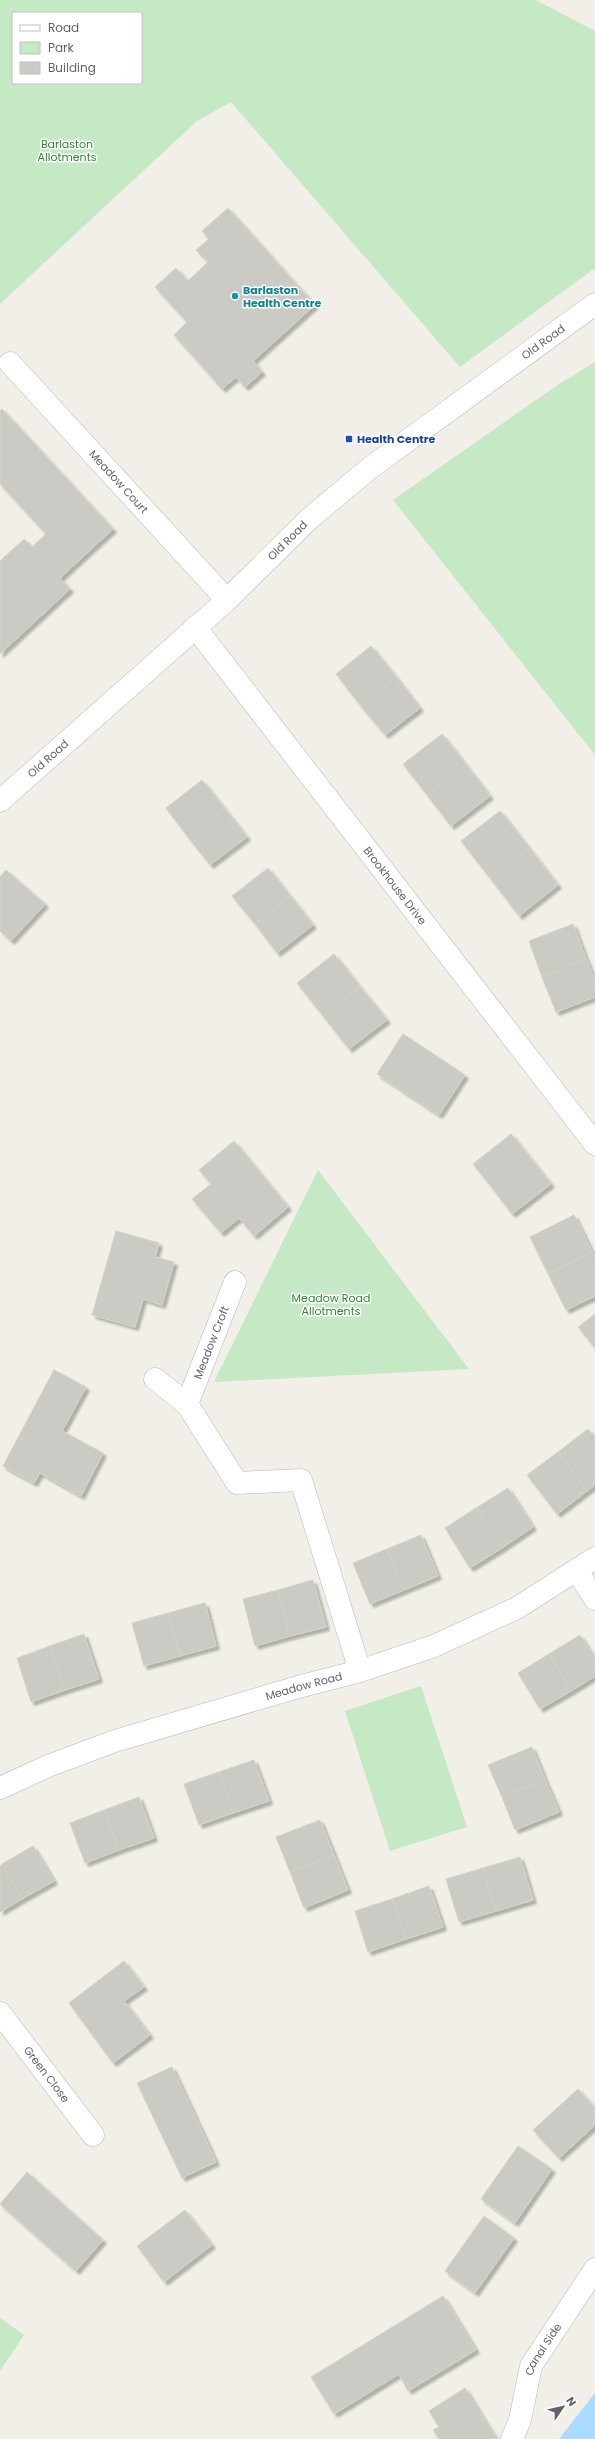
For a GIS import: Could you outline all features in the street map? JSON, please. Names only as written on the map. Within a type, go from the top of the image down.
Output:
[{"type":"street","name":"Old Road","points":[[0,801],[227,600],[309,519],[370,468],[595,304]]},
{"type":"street","name":"Meadow Court","points":[[10,363],[227,600]]},
{"type":"street","name":"Brookhouse Drive","points":[[195,628],[595,1144]]},
{"type":"street","name":"Meadow Croft","points":[[187,1404],[235,1282]]},
{"type":"street","points":[[155,1379],[187,1404],[237,1483],[301,1480],[360,1671]]},
{"type":"street","name":"Meadow Road","points":[[0,1788],[48,1766],[115,1741],[290,1689],[360,1671],[434,1646],[517,1608],[577,1571],[595,1558]]},
{"type":"street","points":[[577,1571],[595,1599]]},
{"type":"street","name":"Green Close","points":[[0,2013],[93,2135]]},
{"type":"street","name":"Canal Side","points":[[512,2439],[520,2420],[531,2366],[595,2269]]},
{"type":"green space","name":"Barlaston Allotments","points":[[0,0],[536,0],[595,31],[595,268],[460,367],[231,102],[197,121],[0,304]]},
{"type":"green space","points":[[595,362],[595,755],[393,500],[556,386]]},
{"type":"green space","name":"Meadow Road Allotments","points":[[318,1170],[469,1369],[214,1382]]},
{"type":"green space","points":[[421,1686],[467,1827],[390,1851],[345,1711]]},
{"type":"green space","points":[[0,2318],[24,2335],[0,2371]]},
{"type":"water","points":[[595,2393],[595,2439],[559,2439]]},
{"type":"building","name":"Barlaston Health Centre","points":[[228,208],[315,305],[253,361],[262,372],[245,387],[236,377],[222,389],[174,335],[187,322],[155,287],[176,268],[188,281],[208,262],[196,250],[209,239],[202,231]]},
{"type":"building","points":[[2,409],[113,529],[60,578],[70,589],[0,654],[0,561],[24,539],[32,547],[46,534],[0,484],[0,411]]},
{"type":"building","points":[[371,646],[396,677],[360,705],[336,674]]},
{"type":"building","points":[[396,677],[420,708],[385,735],[360,705]]},
{"type":"building","points":[[442,734],[466,765],[427,795],[403,764]]},
{"type":"building","points":[[466,765],[490,796],[451,826],[427,795]]},
{"type":"building","points":[[202,780],[224,808],[188,837],[166,808]]},
{"type":"building","points":[[224,808],[247,837],[210,865],[188,837]]},
{"type":"building","points":[[500,811],[529,848],[490,878],[461,841]]},
{"type":"building","points":[[529,848],[558,885],[519,916],[490,878]]},
{"type":"building","points":[[268,868],[290,896],[255,924],[232,896]]},
{"type":"building","points":[[6,870],[45,904],[11,941],[0,931],[0,877]]},
{"type":"building","points":[[290,896],[313,925],[277,953],[255,924]]},
{"type":"building","points":[[573,924],[586,959],[542,977],[529,941]]},
{"type":"building","points":[[334,954],[360,987],[323,1016],[297,983]]},
{"type":"building","points":[[586,959],[595,981],[595,997],[556,1012],[542,977]]},
{"type":"building","points":[[360,987],[387,1020],[349,1049],[323,1016]]},
{"type":"building","points":[[403,1034],[465,1075],[439,1115],[377,1074]]},
{"type":"building","points":[[511,1134],[531,1159],[493,1189],[473,1164]]},
{"type":"building","points":[[234,1141],[288,1207],[254,1236],[239,1218],[221,1233],[192,1199],[211,1184],[199,1170]]},
{"type":"building","points":[[531,1159],[551,1184],[512,1214],[493,1189]]},
{"type":"building","points":[[574,1215],[592,1252],[548,1274],[530,1237]]},
{"type":"building","points":[[116,1231],[159,1243],[155,1257],[174,1262],[162,1305],[143,1299],[135,1327],[92,1315]]},
{"type":"building","points":[[592,1252],[595,1257],[595,1296],[566,1310],[548,1274]]},
{"type":"building","points":[[595,1314],[595,1348],[578,1327]]},
{"type":"building","points":[[54,1370],[86,1387],[62,1431],[103,1453],[81,1496],[40,1473],[34,1483],[3,1466]]},
{"type":"building","points":[[588,1429],[595,1438],[595,1485],[587,1491],[558,1452]]},
{"type":"building","points":[[558,1452],[587,1491],[557,1514],[527,1475]]},
{"type":"building","points":[[508,1488],[533,1527],[502,1548],[476,1508]]},
{"type":"building","points":[[476,1508],[502,1548],[470,1568],[445,1528]]},
{"type":"building","points":[[421,1535],[438,1576],[404,1590],[387,1549]]},
{"type":"building","points":[[387,1549],[404,1590],[370,1604],[353,1563]]},
{"type":"building","points":[[313,1580],[326,1627],[290,1636],[278,1590]]},
{"type":"building","points":[[278,1590],[290,1636],[255,1646],[243,1599]]},
{"type":"building","points":[[205,1603],[216,1646],[180,1656],[168,1613]]},
{"type":"building","points":[[168,1613],[180,1656],[144,1666],[132,1623]]},
{"type":"building","points":[[84,1634],[99,1679],[65,1690],[50,1646]]},
{"type":"building","points":[[580,1635],[595,1660],[595,1676],[571,1691],[549,1654]]},
{"type":"building","points":[[50,1646],[65,1690],[31,1702],[17,1658]]},
{"type":"building","points":[[549,1654],[571,1691],[540,1709],[518,1673]]},
{"type":"building","points":[[532,1747],[545,1780],[502,1797],[488,1765]]},
{"type":"building","points":[[254,1760],[269,1801],[233,1813],[219,1772]]},
{"type":"building","points":[[219,1772],[233,1813],[199,1825],[184,1784]]},
{"type":"building","points":[[545,1780],[559,1812],[515,1830],[502,1797]]},
{"type":"building","points":[[139,1797],[154,1838],[119,1850],[104,1810]]},
{"type":"building","points":[[104,1810],[119,1850],[85,1863],[70,1823]]},
{"type":"building","points":[[320,1820],[334,1855],[290,1872],[276,1837]]},
{"type":"building","points":[[33,1846],[54,1881],[22,1899],[2,1864]]},
{"type":"building","points":[[334,1855],[348,1890],[304,1908],[290,1872]]},
{"type":"building","points":[[520,1857],[533,1900],[496,1911],[483,1868]]},
{"type":"building","points":[[2,1864],[22,1899],[0,1912],[0,1866]]},
{"type":"building","points":[[483,1868],[496,1911],[459,1922],[446,1879]]},
{"type":"building","points":[[429,1886],[443,1927],[406,1939],[392,1899]]},
{"type":"building","points":[[392,1899],[406,1939],[368,1952],[355,1911]]},
{"type":"building","points":[[124,1961],[144,1987],[124,2001],[150,2035],[113,2063],[69,2003]]},
{"type":"building","points":[[172,2067],[216,2162],[182,2178],[137,2083]]},
{"type":"building","points":[[578,2089],[595,2108],[595,2125],[559,2158],[533,2130]]},
{"type":"building","points":[[518,2146],[552,2169],[515,2223],[481,2199]]},
{"type":"building","points":[[27,2172],[103,2240],[76,2271],[0,2204]]},
{"type":"building","points":[[185,2210],[212,2245],[164,2282],[137,2246]]},
{"type":"building","points":[[484,2216],[514,2238],[475,2293],[445,2271]]},
{"type":"building","points":[[443,2296],[476,2350],[408,2391],[399,2374],[334,2414],[311,2377]]},
{"type":"building","points":[[465,2388],[496,2439],[439,2439],[433,2430],[439,2427],[429,2411]]},
{"type":"place","name":"Barlaston Health Centre","points":[[235,296]]},
{"type":"place","name":"Health Centre","points":[[349,439]]}]
